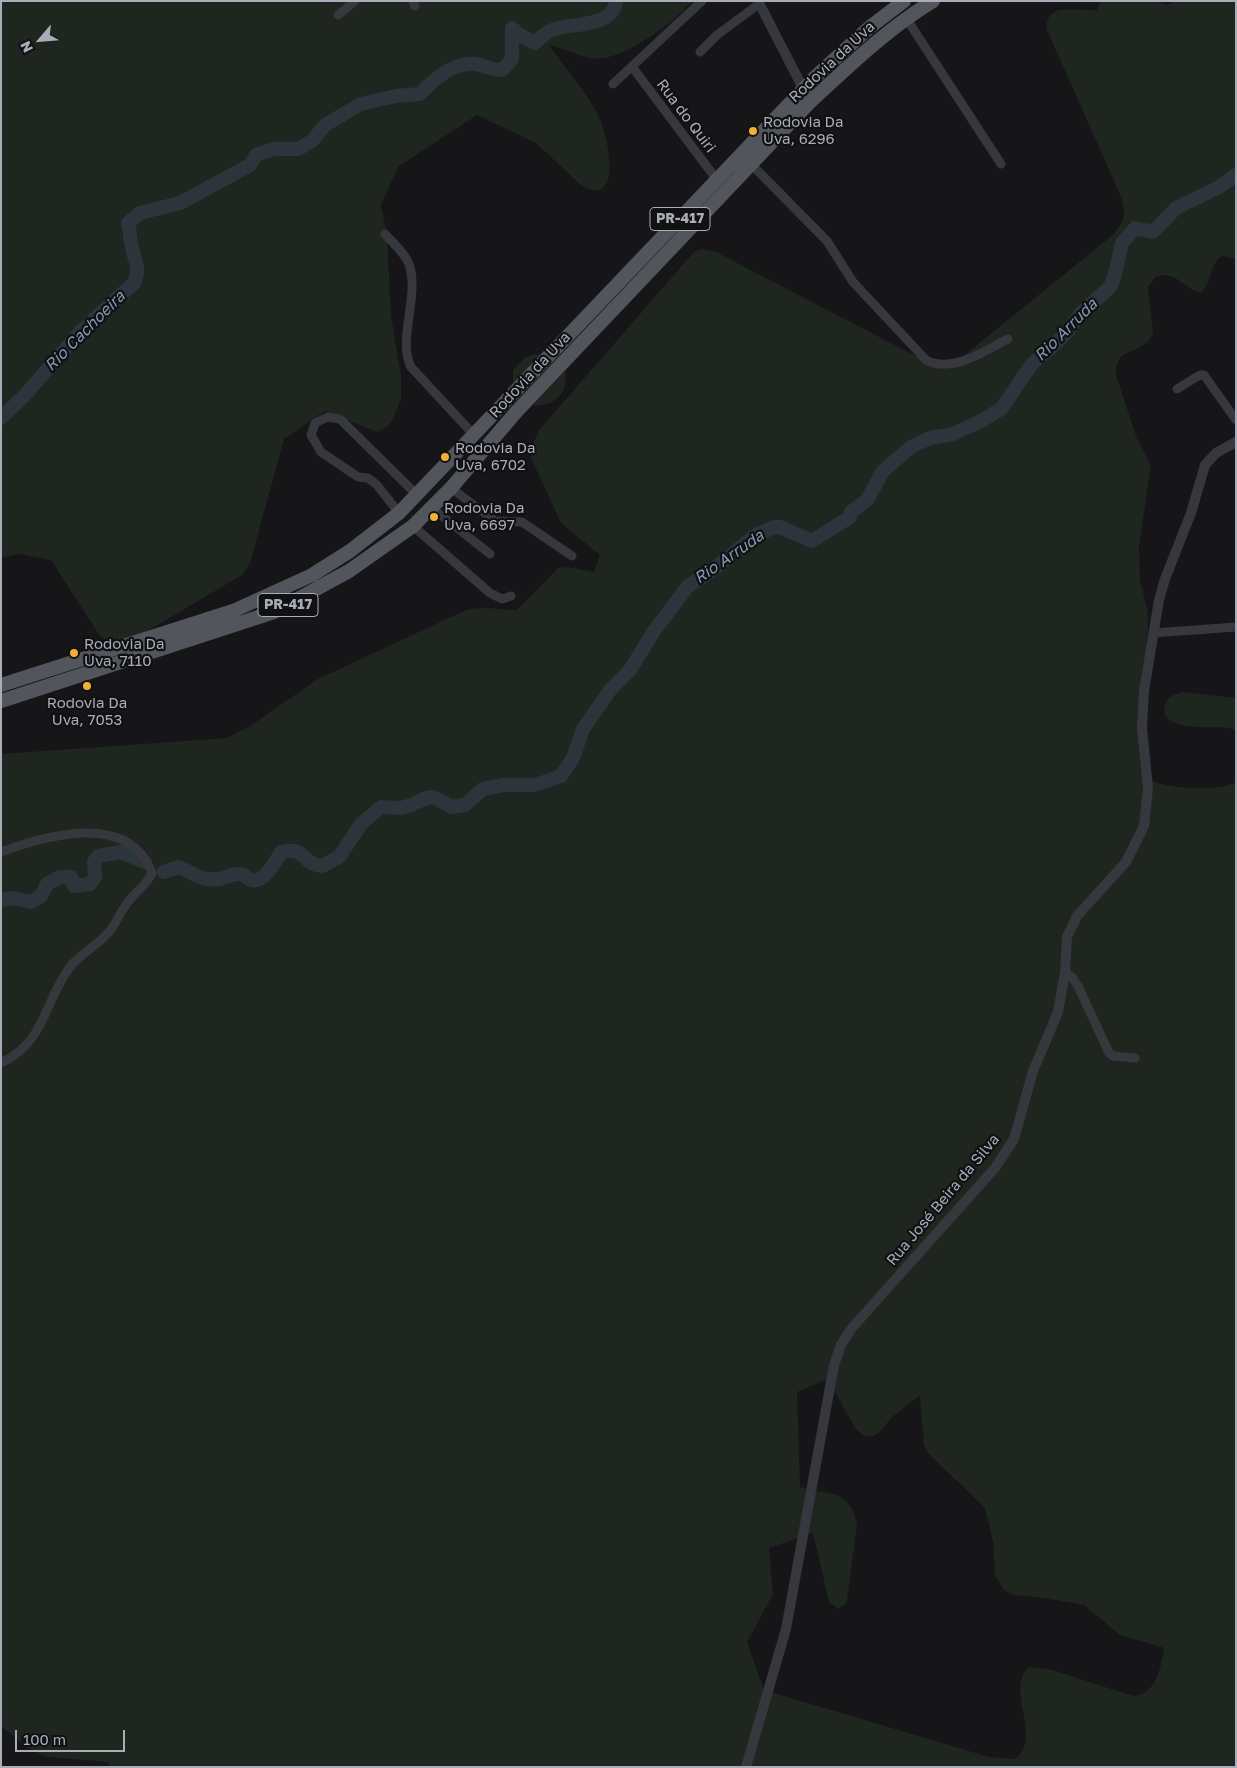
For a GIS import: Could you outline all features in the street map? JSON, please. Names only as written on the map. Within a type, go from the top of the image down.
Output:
[{"type":"main road","name":"Rodovia da Uva","points":[[1,685],[242,607],[312,575],[350,551],[399,513],[835,57],[904,1]]},
{"type":"main road","name":"Rodovia da Uva","points":[[1,701],[274,612],[350,571],[412,526],[451,488],[517,411],[810,102],[860,55],[906,18],[933,1]]},
{"type":"street","points":[[338,15],[355,1]]},
{"type":"street","points":[[613,84],[633,68],[702,1]]},
{"type":"street","points":[[700,52],[717,35],[758,3],[810,102]]},
{"type":"street","points":[[906,18],[1001,164]]},
{"type":"street","name":"Rua do Quiri","points":[[633,68],[717,180]]},
{"type":"street","points":[[752,164],[827,241],[853,282],[926,360],[934,365],[948,366],[1008,340]]},
{"type":"street","points":[[385,234],[409,265],[410,319],[405,356],[410,367],[474,434]]},
{"type":"street","points":[[1177,389],[1200,375],[1204,375],[1236,420]]},
{"type":"street","points":[[399,513],[377,485],[368,478],[358,477],[320,452],[311,435],[315,423],[328,417],[344,422],[416,494]]},
{"type":"street","name":"Rua José Beira da Silva","points":[[746,1767],[786,1629],[834,1365],[851,1329],[995,1168],[1014,1139],[1033,1071],[1058,1012],[1065,973],[1067,937],[1077,916],[1126,862],[1144,826],[1148,788],[1142,728],[1144,690],[1153,633],[1165,579],[1191,513],[1204,465],[1216,453],[1236,442]]},
{"type":"street","points":[[451,488],[495,521],[522,522],[572,556]]},
{"type":"street","points":[[432,508],[490,554]]},
{"type":"street","points":[[412,526],[490,593],[502,599],[511,596]]},
{"type":"street","points":[[1153,633],[1236,628]]},
{"type":"street","points":[[1,852],[36,839],[87,833],[117,835],[129,841],[148,863],[152,872],[148,881],[128,901],[108,933],[72,964],[56,986],[39,1027],[26,1048],[1,1064]]},
{"type":"street","points":[[1065,973],[1072,977],[1078,986],[1109,1053],[1113,1056],[1135,1058]]},
{"type":"shaded area","points":[[1,1],[693,1],[672,20],[645,40],[616,55],[590,58],[549,45],[587,96],[602,124],[610,166],[608,179],[604,187],[595,190],[582,186],[536,143],[477,115],[398,167],[381,205],[387,236],[391,315],[401,375],[401,399],[392,421],[387,427],[377,432],[325,411],[284,439],[250,563],[242,575],[144,633],[114,645],[106,642],[98,633],[51,560],[19,554],[1,558]]},
{"type":"shaded area","points":[[1100,1],[1157,1],[1166,5],[1176,1],[1236,1],[1236,261],[1233,258],[1222,256],[1214,264],[1207,285],[1200,293],[1174,277],[1162,275],[1155,277],[1148,287],[1153,334],[1146,343],[1121,357],[1116,367],[1116,375],[1137,439],[1151,465],[1139,547],[1140,580],[1147,608],[1148,629],[1141,709],[1150,780],[1169,786],[1193,788],[1217,787],[1236,782],[1236,1767],[110,1767],[108,1762],[47,1757],[26,1747],[1,1726],[1,754],[227,738],[250,726],[318,679],[464,611],[485,608],[517,610],[558,568],[567,567],[594,572],[600,555],[561,523],[531,458],[531,448],[540,429],[694,252],[702,249],[716,252],[931,364],[957,361],[1114,234],[1122,221],[1124,209],[1122,199],[1047,30],[1051,14],[1056,11],[1097,10]],"holes":[[[825,1380],[838,1397],[855,1428],[864,1436],[873,1436],[881,1431],[891,1418],[920,1395],[924,1445],[928,1453],[985,1508],[993,1541],[995,1576],[1004,1590],[1014,1595],[1084,1605],[1120,1635],[1164,1648],[1159,1672],[1152,1686],[1147,1691],[1133,1696],[1049,1669],[1028,1667],[1022,1678],[1020,1689],[1026,1739],[1023,1750],[1015,1759],[989,1757],[764,1690],[747,1642],[773,1594],[769,1548],[813,1533],[829,1602],[838,1609],[846,1604],[857,1525],[854,1512],[847,1502],[837,1495],[800,1487],[797,1392]]]},
{"type":"shaded area","points":[[535,354],[544,355],[513,389],[513,370],[526,357]]},
{"type":"shaded area","points":[[565,371],[565,386],[559,397],[548,404],[533,405]]},
{"type":"shaded area","points":[[1183,692],[1236,698],[1236,730],[1188,726],[1170,720],[1165,714],[1166,702],[1172,696]]},
{"type":"waterway","name":"Rio Cachoeira","points":[[1,418],[24,396],[80,332],[134,283],[137,269],[128,223],[140,213],[180,203],[250,165],[256,155],[274,149],[298,149],[312,141],[325,125],[361,104],[396,96],[420,94],[444,73],[467,64],[502,70],[512,59],[512,28],[535,43],[546,33],[555,29],[591,23],[608,16],[613,10],[616,1]]},
{"type":"waterway","name":"Rio Arruda","points":[[164,872],[179,867],[206,879],[219,879],[240,874],[256,880],[269,871],[281,852],[289,851],[300,853],[315,865],[322,866],[339,857],[361,824],[381,807],[402,808],[432,797],[452,807],[465,805],[483,789],[504,785],[535,785],[561,776],[573,758],[583,729],[610,690],[630,670],[654,631],[688,586],[710,572],[756,535],[774,527],[780,527],[812,541],[850,517],[851,512],[867,500],[883,471],[911,447],[930,438],[953,434],[1001,409],[1032,364],[1052,347],[1068,331],[1080,314],[1110,287],[1122,243],[1135,228],[1153,232],[1176,208],[1219,187],[1236,175]]},
{"type":"waterway","name":"Rio Arruda","points":[[1,900],[12,898],[31,902],[41,896],[47,884],[60,877],[71,877],[74,886],[90,884],[95,877],[94,862],[98,856],[121,852],[145,862]]},
{"type":"place","name":"Rodovia Da Uva, 6296","points":[[753,131]]},
{"type":"place","name":"Rodovia Da Uva, 6702","points":[[445,457]]},
{"type":"place","name":"Rodovia Da Uva, 6697","points":[[434,517]]},
{"type":"place","name":"Rodovia Da Uva, 7110","points":[[74,653]]},
{"type":"place","name":"Rodovia Da Uva, 7053","points":[[87,686]]}]
